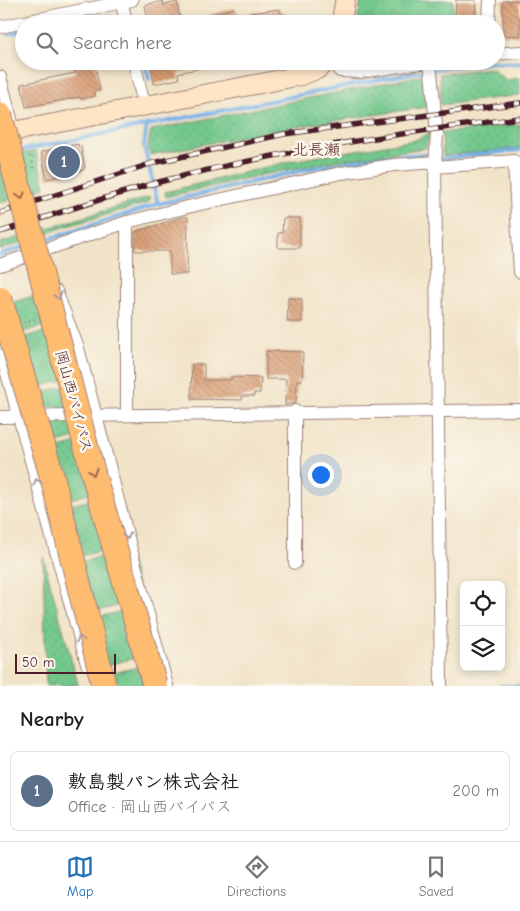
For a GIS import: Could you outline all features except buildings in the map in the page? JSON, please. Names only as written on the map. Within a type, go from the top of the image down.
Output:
[{"type":"highway","name":"岡山西バイパス","points":[[5,127],[93,473],[155,686]]},
{"type":"highway","points":[[0,299],[50,471],[104,686]]},
{"type":"street","points":[[342,15],[344,0]]},
{"type":"street","points":[[489,15],[490,0]]},
{"type":"street","points":[[46,15],[85,5],[127,1],[126,15]]},
{"type":"street","points":[[0,27],[15,23]]},
{"type":"street","points":[[505,53],[520,52]]},
{"type":"street","points":[[136,70],[144,106]]},
{"type":"street","points":[[0,77],[5,127],[144,106],[299,76],[315,70]]},
{"type":"street","points":[[339,70],[360,72],[384,70]]},
{"type":"street","points":[[431,70],[437,134],[442,686]]},
{"type":"street","points":[[0,265],[127,222],[341,173],[436,161],[514,161],[520,272]]},
{"type":"street","points":[[127,222],[127,414]]},
{"type":"street","points":[[41,251],[78,348],[167,686]]},
{"type":"street","points":[[0,348],[93,686]]},
{"type":"street","points":[[0,417],[439,409],[520,410]]},
{"type":"street","points":[[294,411],[295,563]]},
{"type":"path","points":[[30,156],[32,155],[34,165]]},
{"type":"green space","points":[[361,0],[453,0],[453,15],[358,15]]},
{"type":"green space","points":[[494,70],[506,80],[520,78],[520,95],[441,105],[440,74]]},
{"type":"green space","points":[[424,75],[427,107],[287,128],[150,155],[148,146],[151,130]]},
{"type":"green space","points":[[520,124],[520,148],[443,156],[442,133]]},
{"type":"green space","points":[[430,133],[426,148],[335,161],[256,176],[166,197],[165,192],[291,161],[415,140]]},
{"type":"green space","points":[[36,151],[45,187],[0,203],[0,158]]},
{"type":"green space","points":[[149,197],[150,201],[147,203],[64,227],[0,250],[0,243]]},
{"type":"green space","points":[[54,290],[89,403],[86,408],[23,406],[0,328],[0,306]],"holes":[[[62,321],[64,327],[9,341],[8,336]],[[76,377],[77,383],[26,396],[25,391]]]},
{"type":"green space","points":[[40,422],[86,422],[95,430],[155,652],[95,669],[30,433],[33,425]],"holes":[[[92,434],[93,439],[41,453],[40,447]],[[107,489],[109,495],[56,509],[55,503]],[[125,545],[126,550],[70,565],[69,559]],[[140,600],[142,606],[83,621],[82,615]]]},
{"type":"green space","points":[[43,557],[78,684],[78,685],[46,686]]},
{"type":"green space","points":[[157,662],[163,686],[100,686],[98,677]]},
{"type":"waterway","points":[[8,34],[15,33]]},
{"type":"waterway","points":[[505,62],[520,63]]},
{"type":"waterway","points":[[147,70],[149,79]]},
{"type":"waterway","points":[[17,151],[432,70]]},
{"type":"waterway","points":[[147,124],[144,146],[158,204]]},
{"type":"waterway","points":[[40,242],[158,204],[308,169],[373,158],[423,154],[442,159],[520,150]]},
{"type":"waterway","points":[[0,255],[26,246]]},
{"type":"waterway","points":[[501,686],[520,686]]},
{"type":"railway","points":[[0,213],[153,163],[284,134],[520,103]]},
{"type":"railway","points":[[0,232],[159,182],[248,161],[338,144],[520,118]]},
{"type":"place","name":"敷島製パン株式会社","points":[[64,162]]},
{"type":"district","name":"北長瀬","points":[[316,149]]}]
